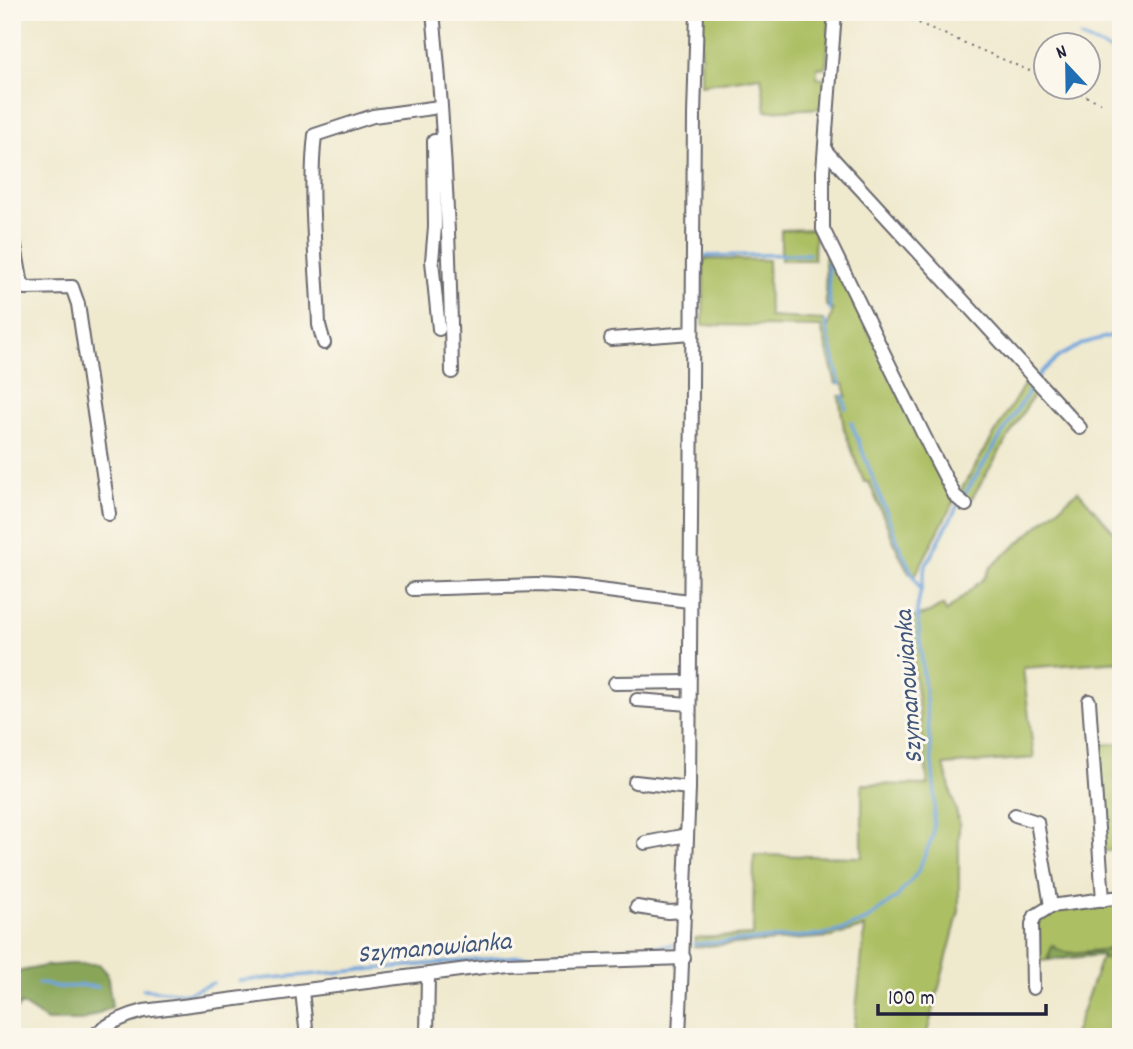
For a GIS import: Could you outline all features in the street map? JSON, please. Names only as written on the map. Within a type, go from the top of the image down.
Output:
[{"type":"street","points":[[433,12],[442,105],[452,372]]},
{"type":"street","points":[[679,1037],[689,788],[697,12]]},
{"type":"street","points":[[835,12],[825,150],[822,224],[825,236],[955,496],[966,506]]},
{"type":"street","points":[[324,343],[319,326],[314,208],[315,135],[373,116],[432,108]]},
{"type":"street","points":[[439,329],[432,261],[435,227],[434,141],[442,141]]},
{"type":"street","points":[[825,150],[1080,428]]},
{"type":"street","points":[[12,229],[21,280],[25,288],[72,287],[109,514]]},
{"type":"street","points":[[611,339],[692,333]]},
{"type":"street","points":[[413,589],[536,585],[689,601]]},
{"type":"street","points":[[615,683],[689,682]]},
{"type":"street","points":[[637,700],[689,704]]},
{"type":"street","points":[[1089,701],[1103,900]]},
{"type":"street","points":[[635,782],[689,788]]},
{"type":"street","points":[[1015,815],[1037,822],[1051,906]]},
{"type":"street","points":[[645,843],[688,835]]},
{"type":"street","points":[[1033,988],[1032,924],[1035,916],[1051,906],[1121,897]]},
{"type":"street","points":[[637,908],[685,911]]},
{"type":"street","points":[[92,1037],[121,1017],[144,1011],[506,964],[684,958]]},
{"type":"street","points":[[427,1037],[428,975]]},
{"type":"street","points":[[302,991],[307,1037]]},
{"type":"path","points":[[893,12],[1032,72]]},
{"type":"path","points":[[1099,102],[1104,104]]},
{"type":"green space","points":[[701,12],[831,12],[826,67],[817,68],[817,78],[825,79],[823,108],[766,111],[761,76],[701,85]]},
{"type":"green space","points":[[815,229],[814,260],[781,260],[781,230]]},
{"type":"green space","points":[[830,254],[954,501],[916,574],[909,573],[869,482],[864,482],[844,429],[839,396],[847,396],[844,384],[836,384],[821,327],[703,325],[704,259],[768,260],[769,317],[823,320],[828,326],[833,310],[826,305],[825,258]]},
{"type":"green space","points":[[1028,378],[1037,389],[972,498],[967,499],[959,493]]},
{"type":"green space","points":[[1078,491],[1121,540],[1121,661],[1023,668],[1034,758],[944,765],[959,822],[959,911],[926,1037],[853,1037],[865,927],[832,937],[694,947],[695,938],[753,935],[754,855],[862,857],[862,784],[928,785],[908,619],[929,613],[943,605],[946,612],[985,577],[991,567]]},
{"type":"green space","points":[[1121,743],[1121,850],[1103,851],[1097,745]]},
{"type":"green space","points":[[1121,901],[1121,948],[1069,953],[1054,949],[1048,955],[1048,960],[1038,961],[1037,922],[1050,909]]},
{"type":"green space","points":[[1052,945],[1059,950],[1075,953],[1121,948],[1121,957],[1101,959],[1102,955],[1048,960]]},
{"type":"green space","points":[[1121,957],[1121,1037],[1073,1037],[1101,959]]},
{"type":"green space","points":[[69,964],[99,964],[107,973],[112,1007],[82,1021],[47,1021],[21,1004],[12,1015],[12,973]]},
{"type":"waterway","points":[[1102,47],[1121,55]]},
{"type":"waterway","points":[[705,256],[809,254]]},
{"type":"waterway","points":[[828,264],[830,310]]},
{"type":"waterway","points":[[825,322],[840,384]]},
{"type":"waterway","name":"Szymanowianka","points":[[963,497],[1041,372],[1060,356],[1084,343],[1121,333]]},
{"type":"waterway","points":[[843,396],[846,408]]},
{"type":"waterway","points":[[851,422],[901,550],[921,591]]},
{"type":"waterway","name":"Szymanowianka","points":[[694,944],[820,935],[839,931],[867,920],[897,897],[917,873],[933,836],[935,794],[917,610],[925,567],[959,503]]},
{"type":"waterway","name":"Szymanowianka","points":[[239,981],[674,945]]},
{"type":"waterway","name":"Szymanowianka","points":[[38,983],[63,988],[79,985],[98,987]]},
{"type":"waterway","name":"Szymanowianka","points":[[143,989],[188,993],[213,983]]},
{"type":"waterway","name":"Szymanowianka","points":[[12,985],[18,984]]}]
